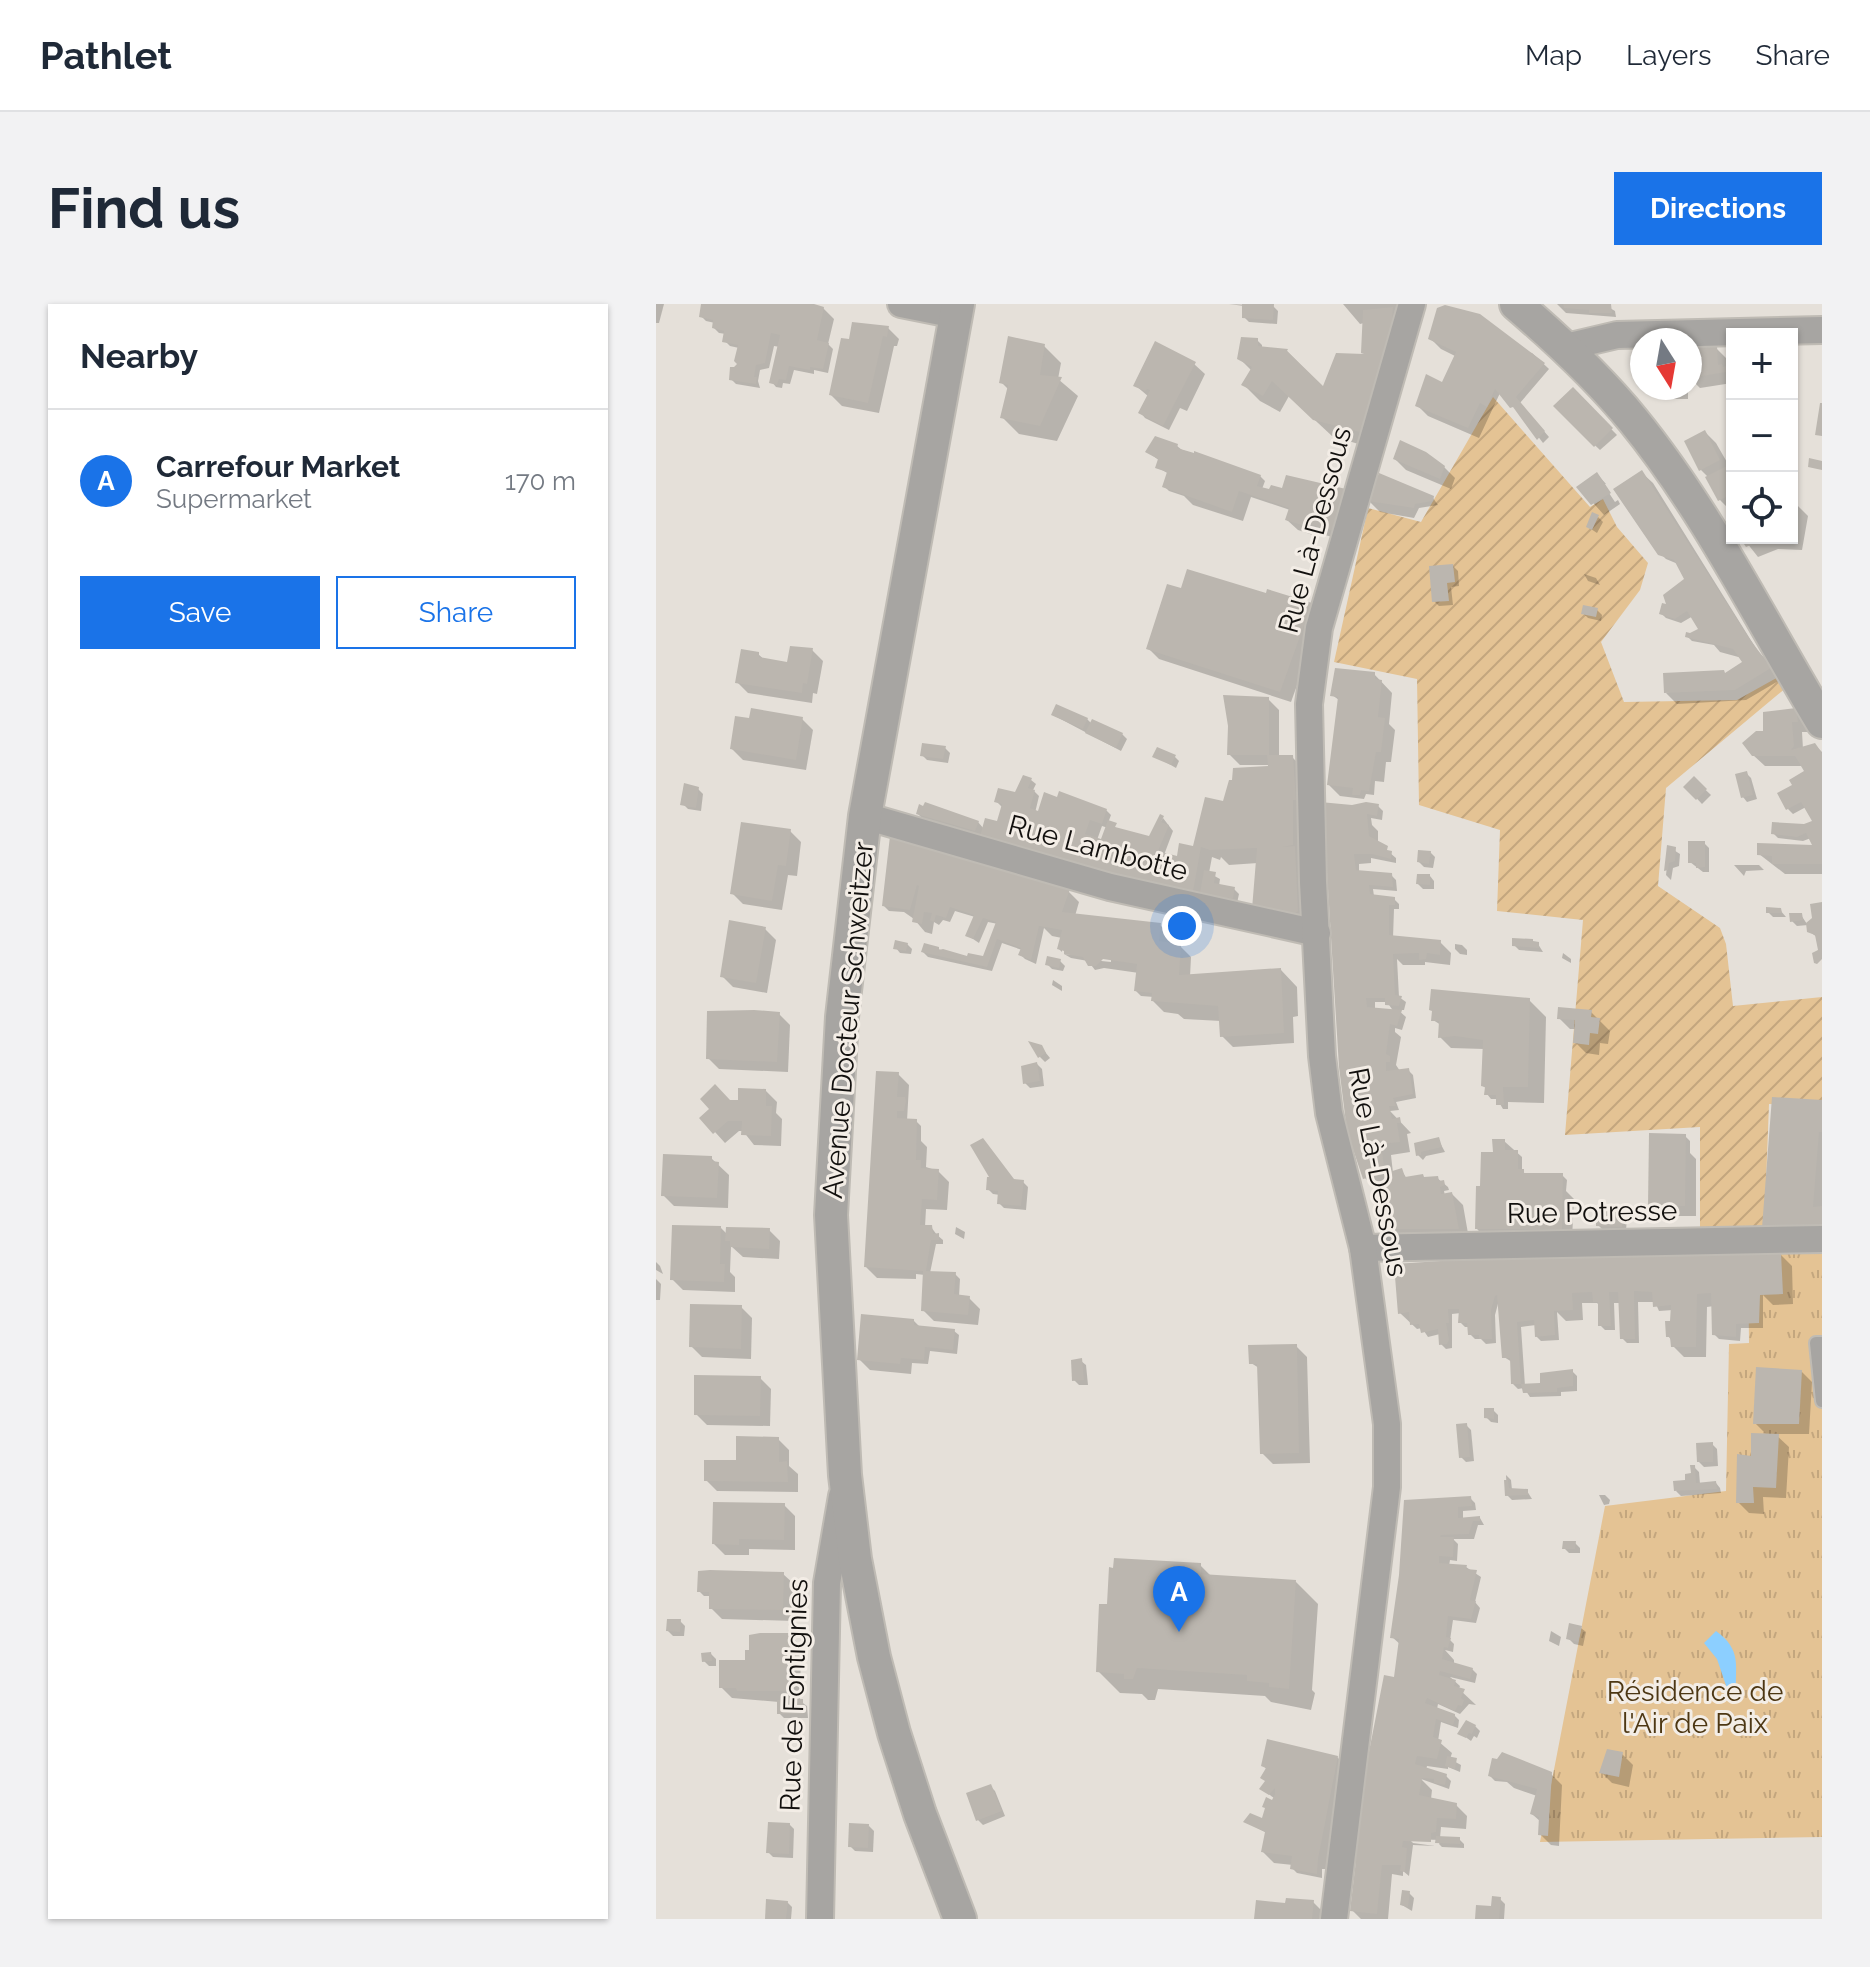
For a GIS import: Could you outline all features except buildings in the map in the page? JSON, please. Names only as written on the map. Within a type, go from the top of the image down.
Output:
[{"type":"street","points":[[901,304],[957,309]]},
{"type":"street","name":"Rue Là-Dessous","points":[[1334,1919],[1387,1487],[1387,1424],[1363,1248],[1329,1113],[1322,1056],[1309,748],[1312,669],[1319,628],[1412,304]]},
{"type":"street","points":[[1516,304],[1566,347],[1634,420],[1696,508],[1822,722]]},
{"type":"street","name":"Avenue Docteur Schweitzer","points":[[957,309],[865,816],[842,1017],[831,1215],[845,1475],[855,1559],[886,1702],[920,1814],[960,1919]]},
{"type":"street","points":[[1566,347],[1617,335],[1822,330]]},
{"type":"street","name":"Rue Lambotte","points":[[865,816],[1110,887],[1317,933]]},
{"type":"street","name":"Rue Potresse","points":[[1363,1248],[1822,1239]]},
{"type":"street","name":"Rue de Fontignies","points":[[820,1919],[827,1583],[845,1475]]},
{"type":"lane","points":[[1822,1343],[1816,1343],[1822,1401]]},
{"type":"green space","points":[[1493,397],[1590,507],[1603,499],[1617,527],[1648,563],[1640,590],[1601,642],[1624,702],[1737,700],[1780,676],[1787,687],[1666,788],[1658,886],[1720,928],[1726,944],[1733,1006],[1822,997],[1822,1105],[1769,1104],[1764,1236],[1700,1231],[1700,1127],[1565,1135],[1583,920],[1497,911],[1500,830],[1419,805],[1417,679],[1334,662],[1368,508],[1421,522]]},
{"type":"green space","name":"Résidence de l'Air de Paix","points":[[1822,1248],[1822,1837],[1540,1842],[1605,1506],[1726,1491],[1729,1344],[1749,1343],[1748,1250]]},
{"type":"water","points":[[1716,1631],[1730,1645],[1735,1658],[1736,1692],[1730,1697],[1717,1659],[1704,1643]]},
{"type":"place","name":"Carrefour Market","points":[[1179,1632]]}]
